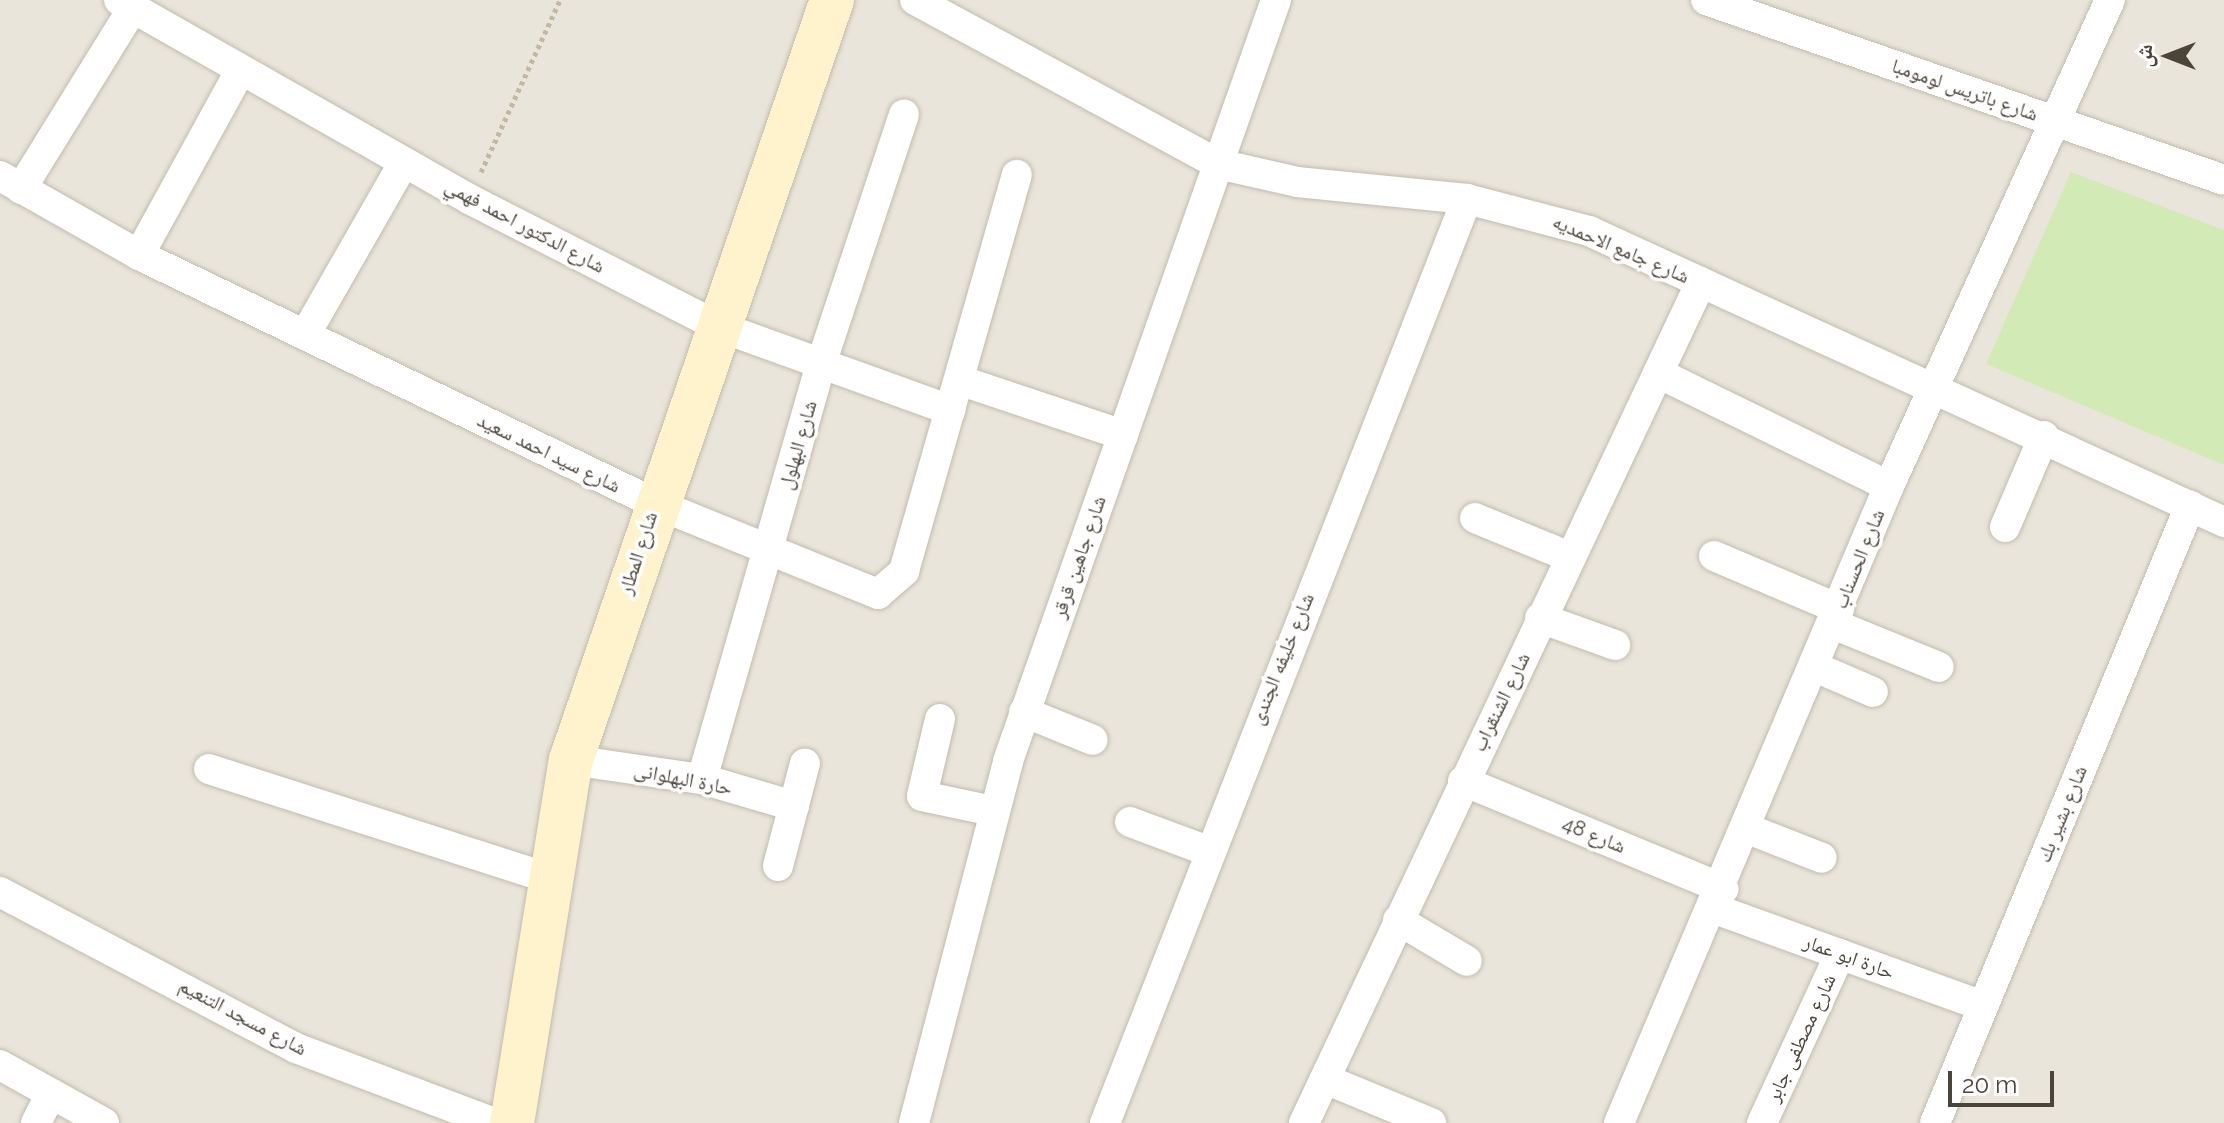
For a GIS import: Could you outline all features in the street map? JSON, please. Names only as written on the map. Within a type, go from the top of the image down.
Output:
[{"type":"street","name":"شارع المطار","points":[[512,1123],[548,878],[571,760],[654,503],[832,0]]},
{"type":"street","name":"شارع جامع الاحمديه","points":[[915,0],[1218,164],[1297,182],[1467,199],[1589,231],[2044,436],[2224,522]]},
{"type":"street","name":"شارع جاهين قرقر","points":[[914,1123],[993,811],[1024,712],[1276,0]]},
{"type":"street","name":"شارع باتريس لومومبا","points":[[1706,0],[2224,180]]},
{"type":"street","name":"شارع الحسناب","points":[[1619,1123],[1720,899],[1889,486],[2050,120],[2110,0]]},
{"type":"street","name":"شارع الدكتور احمد فهمي","points":[[126,4],[469,199],[717,326],[950,410]]},
{"type":"street","points":[[11,183],[126,4]]},
{"type":"street","points":[[139,255],[240,71]]},
{"type":"street","name":"شارع البهلول","points":[[702,779],[821,364],[904,114]]},
{"type":"street","points":[[305,335],[404,162]]},
{"type":"street","name":"شارع سيد احمد سعيد","points":[[11,183],[139,255],[654,503],[766,553],[866,592],[890,590],[904,571],[1017,175]]},
{"type":"street","name":"شارع خليفه الجندى","points":[[1105,1123],[1208,851],[1467,199]]},
{"type":"street","name":"شارع الشنقراب","points":[[1304,1123],[1701,282]]},
{"type":"street","points":[[1658,373],[1889,486]]},
{"type":"street","points":[[959,380],[1123,435]]},
{"type":"street","points":[[2005,527],[2044,436]]},
{"type":"street","name":"شارع بشير بك","points":[[1935,1123],[2190,506]]},
{"type":"street","points":[[1475,518],[1570,557]]},
{"type":"street","points":[[1714,556],[1939,667]]},
{"type":"street","points":[[1540,618],[1615,645]]},
{"type":"street","points":[[1815,667],[1873,692]]},
{"type":"street","points":[[1024,712],[1093,740]]},
{"type":"street","points":[[940,719],[922,796],[993,811]]},
{"type":"street","name":"حارة البهلوانى","points":[[571,760],[702,779],[794,806]]},
{"type":"street","points":[[778,866],[805,763]]},
{"type":"street","points":[[209,769],[548,878]]},
{"type":"street","name":"شارع 48","points":[[1463,781],[1720,899]]},
{"type":"street","points":[[1130,822],[1208,851]]},
{"type":"street","points":[[1748,829],[1822,858]]},
{"type":"street","name":"شارع مسجد التنعيم","points":[[0,892],[296,1048],[494,1123]]},
{"type":"street","name":"حارة ابو عمار","points":[[1720,899],[1840,954],[1983,1006]]},
{"type":"street","points":[[1398,920],[1467,961]]},
{"type":"street","name":"شارع مصطفى جابر","points":[[1762,1123],[1840,954]]},
{"type":"street","points":[[0,1065],[104,1123]]},
{"type":"street","points":[[1325,1079],[1431,1123]]},
{"type":"street","points":[[36,1123],[51,1094]]},
{"type":"path","points":[[469,199],[560,0]]},
{"type":"shaded area","points":[[0,0],[2224,0],[2224,1123],[0,1123]]},
{"type":"green space","points":[[2071,172],[2224,230],[2224,465],[1986,364]]}]
